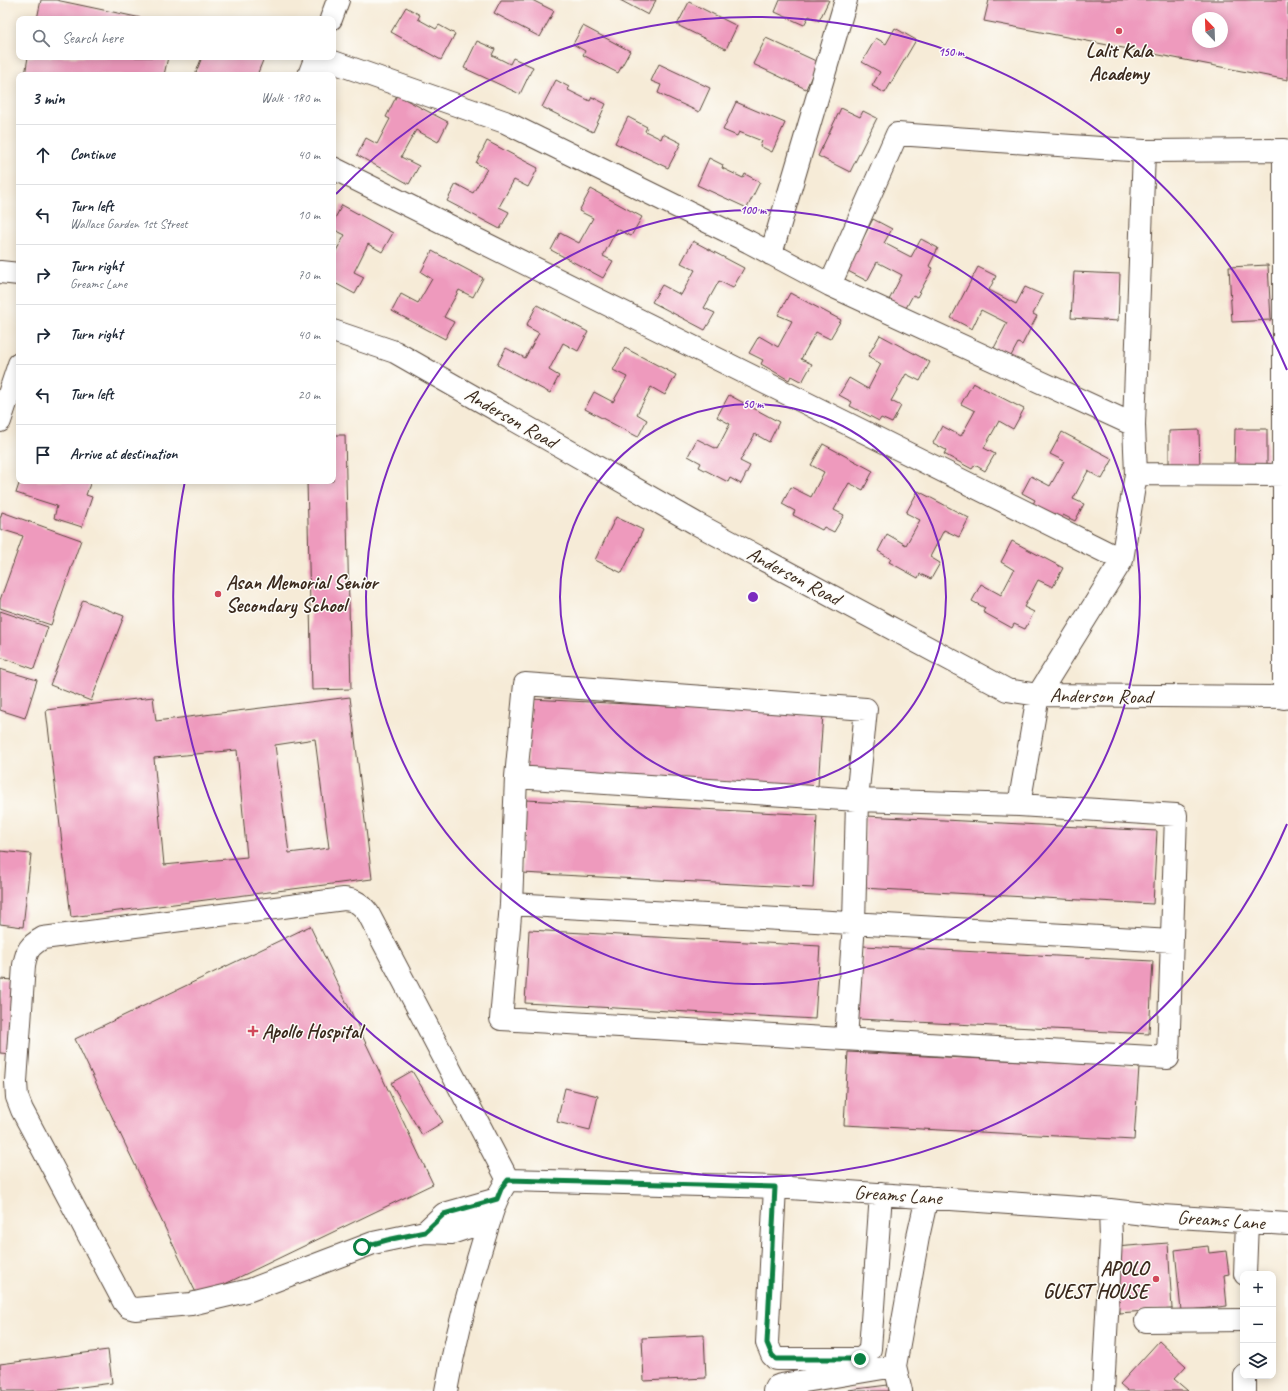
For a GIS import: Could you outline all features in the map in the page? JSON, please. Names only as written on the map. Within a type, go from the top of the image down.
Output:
[{"type":"street","points":[[332,16],[338,0]]},
{"type":"street","points":[[771,254],[846,0]]},
{"type":"street","points":[[310,72],[316,60]]},
{"type":"street","points":[[327,60],[505,122],[749,242],[830,285],[1134,425]]},
{"type":"street","points":[[830,285],[897,134],[1144,152],[1284,150],[1286,697]]},
{"type":"street","points":[[1020,804],[1038,695],[1122,560],[1136,474],[1134,425],[1144,152]]},
{"type":"street","points":[[336,169],[1122,560]]},
{"type":"street","points":[[0,272],[16,274]]},
{"type":"street","name":"Anderson Road","points":[[336,332],[395,352],[697,524],[1007,690],[1038,695],[1286,697]]},
{"type":"street","points":[[0,421],[16,373]]},
{"type":"street","points":[[1136,474],[1284,475]]},
{"type":"street","points":[[516,777],[857,800],[1020,804],[1176,815],[1168,1058],[846,1040],[501,1019],[511,904],[516,777],[525,684],[866,709],[857,800],[854,923],[846,1040]]},
{"type":"street","points":[[446,1391],[453,1355],[471,1282],[497,1199],[501,1189],[508,1180],[368,913],[362,905],[357,902],[344,899],[43,938],[32,945],[26,954],[16,1082],[17,1097],[22,1110],[47,1158],[128,1307],[135,1309],[191,1304],[250,1290],[373,1243],[425,1232],[450,1233],[490,1220]]},
{"type":"street","points":[[511,904],[1172,941]]},
{"type":"street","name":"Greams Lane","points":[[508,1180],[775,1187],[1288,1224]]},
{"type":"street","points":[[775,1187],[767,1343],[772,1355],[776,1359],[860,1359],[866,1356],[870,1349],[881,1194]]},
{"type":"street","points":[[901,1391],[895,1366],[918,1237],[927,1197]]},
{"type":"street","points":[[425,1232],[444,1214],[497,1199]]},
{"type":"street","points":[[1103,1391],[1111,1239],[1110,1210]]},
{"type":"street","points":[[1245,1271],[1247,1222]]},
{"type":"street","points":[[1146,1321],[1240,1320]]},
{"type":"street","points":[[774,1391],[776,1387],[781,1385],[895,1366]]},
{"type":"street","points":[[1245,1379],[1245,1391]]},
{"type":"building","points":[[41,0],[56,0],[132,16],[38,16]]},
{"type":"building","points":[[501,0],[532,0],[554,11],[540,37],[494,13]]},
{"type":"building","points":[[620,0],[656,0],[648,15]]},
{"type":"building","points":[[780,0],[829,0],[819,21],[809,16],[804,25],[775,12]]},
{"type":"building","name":"Lalit Kala Academy","points":[[989,0],[1288,0],[1288,80],[984,21]]},
{"type":"building","points":[[689,2],[737,26],[726,49],[677,25]]},
{"type":"building","points":[[406,7],[420,15],[418,19],[436,29],[439,25],[455,34],[441,60],[391,32]]},
{"type":"building","points":[[583,26],[630,51],[618,73],[583,55],[585,51],[573,44]]},
{"type":"building","points":[[895,28],[916,40],[885,93],[872,86],[880,72],[862,62],[876,38],[886,44]]},
{"type":"building","points":[[766,38],[818,62],[806,89],[753,64]]},
{"type":"building","points":[[477,41],[495,49],[492,55],[510,64],[513,58],[533,67],[520,94],[464,68]]},
{"type":"building","points":[[28,60],[167,60],[165,72],[26,72]]},
{"type":"building","points":[[201,60],[263,60],[258,72],[196,72]]},
{"type":"building","points":[[659,64],[710,88],[699,112],[658,93],[661,85],[651,81]]},
{"type":"building","points":[[556,80],[569,87],[568,90],[590,101],[592,97],[606,104],[593,132],[542,107]]},
{"type":"building","points":[[397,95],[448,122],[438,142],[416,130],[401,157],[419,166],[409,184],[357,155],[366,138],[377,144],[390,119],[386,117]]},
{"type":"building","points":[[736,102],[785,123],[772,152],[760,146],[762,141],[739,132],[737,136],[723,130]]},
{"type":"building","points":[[841,108],[860,117],[863,111],[877,118],[850,172],[818,156]]},
{"type":"building","points":[[628,117],[647,127],[645,131],[661,139],[663,134],[681,143],[668,168],[615,143]]},
{"type":"building","points":[[487,141],[538,168],[528,187],[514,180],[499,207],[509,212],[500,229],[447,201],[456,184],[473,193],[487,169],[476,163]]},
{"type":"building","points":[[709,158],[723,165],[722,168],[743,178],[745,174],[760,182],[747,208],[697,185]]},
{"type":"building","points":[[591,189],[642,217],[631,236],[617,229],[603,256],[613,261],[603,278],[551,250],[560,233],[579,243],[593,218],[579,211]]},
{"type":"building","points":[[342,205],[393,233],[382,252],[368,244],[354,272],[364,277],[355,294],[336,284],[336,251],[345,235],[336,230],[336,216]]},
{"type":"building","points":[[873,219],[892,229],[884,243],[911,257],[921,239],[938,248],[929,266],[933,268],[917,297],[913,295],[906,308],[889,300],[902,275],[877,262],[867,281],[846,270]]},
{"type":"building","points":[[693,241],[744,268],[733,288],[719,281],[704,308],[715,313],[705,330],[652,302],[662,285],[681,295],[695,270],[681,263]]},
{"type":"building","points":[[432,251],[483,278],[473,297],[459,290],[444,317],[454,322],[445,339],[392,311],[401,294],[418,303],[432,279],[421,272]]},
{"type":"building","points":[[1268,265],[1271,320],[1232,322],[1229,267]]},
{"type":"building","points":[[978,267],[996,276],[989,290],[1016,304],[1025,287],[1043,295],[1033,314],[1037,316],[1022,345],[1018,343],[1011,356],[994,348],[1007,323],[981,310],[972,329],[951,318]]},
{"type":"building","points":[[1074,272],[1120,274],[1118,321],[1071,318]]},
{"type":"building","points":[[790,293],[841,320],[830,339],[816,332],[801,359],[812,364],[802,382],[791,376],[789,380],[761,364],[763,360],[749,353],[759,336],[778,347],[792,321],[778,315]]},
{"type":"building","points":[[537,305],[588,332],[578,351],[563,343],[549,370],[559,376],[550,393],[497,365],[506,348],[525,358],[539,333],[526,326]]},
{"type":"building","points":[[880,335],[930,362],[920,381],[906,374],[891,401],[901,406],[892,423],[881,418],[879,421],[850,406],[852,402],[839,395],[849,378],[868,389],[881,364],[868,356]]},
{"type":"building","points":[[625,348],[676,375],[665,395],[651,387],[637,414],[647,420],[638,437],[585,409],[594,392],[613,402],[627,377],[613,370]]},
{"type":"building","points":[[973,383],[1024,409],[1013,429],[999,421],[984,448],[995,454],[985,471],[975,465],[972,469],[944,454],[946,450],[933,443],[942,426],[961,436],[975,411],[961,404]]},
{"type":"building","points":[[729,395],[779,422],[769,442],[755,434],[740,461],[750,466],[741,484],[730,478],[728,482],[699,467],[701,463],[688,456],[697,439],[717,449],[730,424],[717,417]]},
{"type":"building","points":[[1235,429],[1267,429],[1267,469],[1234,469]]},
{"type":"building","points":[[1199,430],[1200,469],[1169,470],[1169,431]]},
{"type":"building","points":[[1062,432],[1113,459],[1102,479],[1088,471],[1073,499],[1084,504],[1075,521],[1063,515],[1062,519],[1033,504],[1035,500],[1022,493],[1031,476],[1050,486],[1064,461],[1050,454]]},
{"type":"building","points":[[336,435],[345,435],[351,689],[312,690],[307,484],[336,484]]},
{"type":"building","points":[[823,444],[873,471],[863,490],[849,483],[834,510],[844,515],[834,532],[824,527],[822,530],[793,515],[795,511],[782,504],[791,487],[811,497],[824,472],[811,465]]},
{"type":"building","points":[[19,484],[90,484],[86,495],[92,497],[82,527],[54,518],[57,506],[16,493]]},
{"type":"building","points":[[918,491],[969,518],[959,537],[944,530],[930,557],[940,563],[931,579],[920,574],[918,578],[889,562],[891,559],[878,551],[887,534],[906,545],[920,520],[906,513]]},
{"type":"building","points":[[2,512],[81,540],[51,625],[0,608],[0,600],[23,536],[0,529]]},
{"type":"building","points":[[616,517],[643,530],[622,573],[595,560]]},
{"type":"building","points":[[1012,541],[1063,568],[1053,587],[1038,580],[1024,607],[1034,612],[1025,629],[1014,624],[1012,628],[983,612],[985,608],[972,601],[981,584],[1001,595],[1014,570],[1001,562]]},
{"type":"building","points":[[83,600],[124,616],[91,701],[50,685]]},
{"type":"building","points":[[0,611],[48,627],[34,669],[0,657]]},
{"type":"building","points":[[0,669],[37,680],[25,718],[0,710]]},
{"type":"building","points":[[153,697],[156,721],[350,697],[372,879],[71,917],[46,710]],"holes":[[[315,739],[329,848],[289,853],[275,745]],[[237,750],[247,857],[164,865],[154,758]]]},
{"type":"building","points":[[531,699],[823,714],[818,787],[527,772]]},
{"type":"building","points":[[526,800],[817,815],[813,888],[522,873]]},
{"type":"building","points":[[866,816],[1157,831],[1153,904],[862,888]]},
{"type":"building","points":[[0,851],[31,854],[23,927],[0,924]]},
{"type":"building","points":[[310,926],[433,1184],[198,1297],[75,1039]]},
{"type":"building","points":[[529,930],[820,946],[815,1019],[525,1003]]},
{"type":"building","points":[[863,946],[1153,961],[1149,1034],[858,1019]]},
{"type":"building","points":[[0,979],[15,980],[12,1054],[0,1053]]},
{"type":"building","points":[[848,1052],[1139,1067],[1134,1140],[844,1125]]},
{"type":"building","points":[[412,1071],[443,1122],[422,1135],[391,1083]]},
{"type":"building","points":[[565,1088],[598,1096],[590,1130],[557,1122]]},
{"type":"building","points":[[1168,1243],[1172,1309],[1119,1313],[1115,1247]]},
{"type":"building","points":[[1208,1246],[1209,1253],[1226,1251],[1229,1274],[1224,1275],[1227,1306],[1181,1311],[1175,1250]]},
{"type":"building","points":[[704,1335],[706,1378],[644,1381],[642,1338]]},
{"type":"building","points":[[1159,1341],[1186,1366],[1174,1379],[1188,1391],[1128,1391],[1120,1384]]},
{"type":"building","points":[[108,1350],[112,1383],[50,1391],[2,1391],[0,1364]]},
{"type":"building","points":[[888,1385],[889,1391],[848,1391],[848,1390]]},
{"type":"place","name":"Lalit Kala Academy","points":[[1119,31]]},
{"type":"place","name":"Asan Memorial Senior Secondary School","points":[[218,594]]},
{"type":"place","name":"Apollo Hospital","points":[[253,1031]]},
{"type":"place","name":"APOLO GUEST HOUSE","points":[[1156,1279]]},
{"type":"route","points":[[362,1247],[373,1243],[425,1232],[444,1214],[497,1199],[501,1189],[508,1180],[775,1187],[767,1343],[772,1355],[776,1359],[860,1359]]}]
